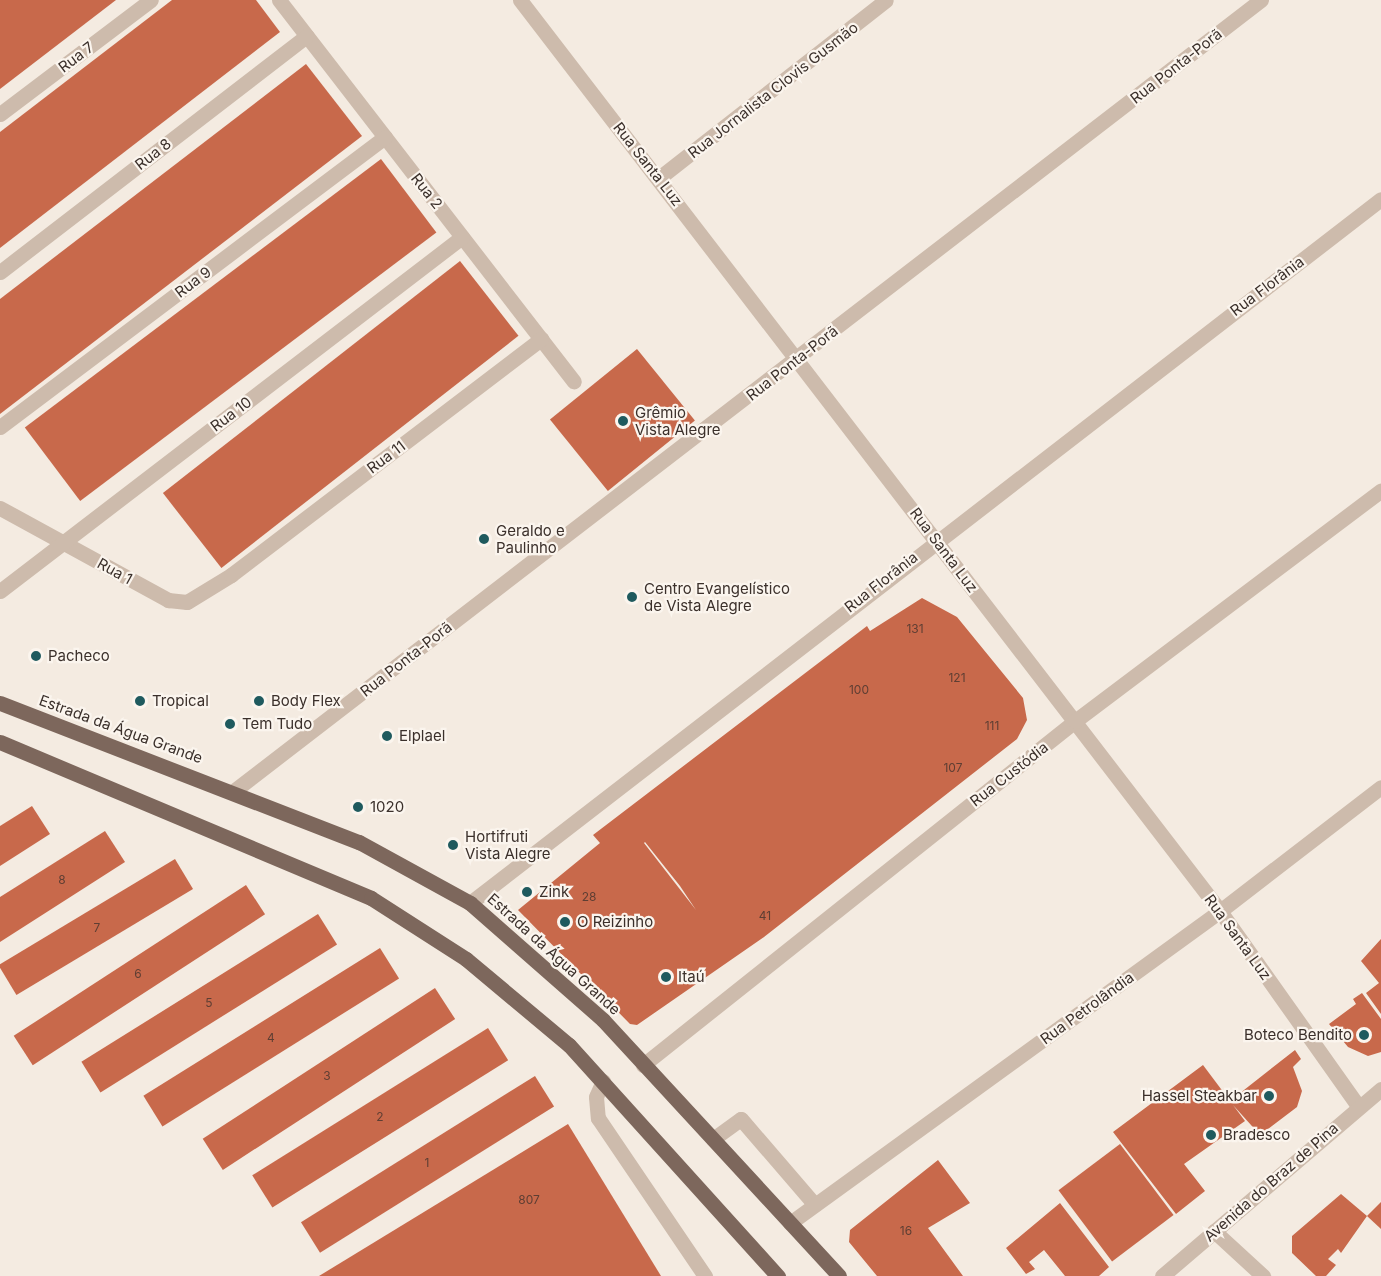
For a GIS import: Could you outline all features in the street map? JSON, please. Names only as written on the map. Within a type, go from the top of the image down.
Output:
[{"type":"main road","name":"Estrada da Água Grande","points":[[0,703],[236,790],[360,842],[470,903],[603,1020],[839,1276]]},
{"type":"main road","points":[[0,742],[265,850],[380,903],[466,959],[550,1026],[603,1081],[778,1276]]},
{"type":"street","name":"Rua 7","points":[[0,114],[151,0]]},
{"type":"street","name":"Rua 2","points":[[279,0],[574,381]]},
{"type":"street","name":"Rua Santa Luz","points":[[520,0],[798,358],[1220,911],[1359,1107]]},
{"type":"street","name":"Rua Jornalista Clovis Gusmão","points":[[659,178],[886,0]]},
{"type":"street","name":"Rua Ponta-Porã","points":[[236,790],[1261,0]]},
{"type":"street","name":"Rua 8","points":[[0,272],[307,36]]},
{"type":"street","name":"Rua 9","points":[[0,427],[385,137]]},
{"type":"street","name":"Rua Florânia","points":[[470,903],[936,539],[1381,199]]},
{"type":"street","name":"Rua 10","points":[[0,591],[462,237]]},
{"type":"street","name":"Rua 11","points":[[231,575],[541,339]]},
{"type":"street","name":"Rua Custódia","points":[[643,1065],[1075,722],[1381,490]]},
{"type":"street","name":"Rua 1","points":[[0,508],[168,600],[187,602],[231,575]]},
{"type":"street","name":"Rua Petrolândia","points":[[790,1223],[1220,911],[1381,787]]},
{"type":"street","points":[[603,1081],[596,1097],[598,1118],[705,1276]]},
{"type":"street","name":"Avenida do Braz de Pina","points":[[1162,1276],[1381,1089]]},
{"type":"street","points":[[713,1139],[741,1119],[815,1205]]},
{"type":"street","points":[[1214,1231],[1263,1276]]},
{"type":"building","points":[[0,0],[116,0],[0,89]]},
{"type":"building","points":[[172,0],[256,0],[280,32],[0,248],[0,132]]},
{"type":"building","points":[[306,64],[362,136],[0,414],[0,299]]},
{"type":"building","points":[[381,159],[436,232],[80,501],[25,427]]},
{"type":"building","points":[[460,261],[518,336],[221,568],[163,493]]},
{"type":"building","name":"Grêmio Vista Alegre","points":[[637,349],[695,420],[608,491],[550,419]]},
{"type":"building","points":[[922,598],[957,617],[1023,698],[1027,720],[1017,739],[764,937],[637,1025],[630,1024],[518,910],[600,843],[593,835],[867,626],[870,631]],"holes":[[[645,842],[680,886],[696,910]]]},
{"type":"building","points":[[32,806],[50,834],[0,866],[0,826]]},
{"type":"building","points":[[105,831],[125,862],[0,942],[0,897]]},
{"type":"building","points":[[175,859],[193,889],[16,995],[0,964]]},
{"type":"building","points":[[246,885],[265,914],[33,1065],[14,1036]]},
{"type":"building","points":[[318,914],[337,945],[100,1092],[81,1062]]},
{"type":"building","points":[[1381,939],[1381,1014],[1366,993],[1379,983],[1361,961]]},
{"type":"building","points":[[380,948],[399,979],[162,1126],[143,1096]]},
{"type":"building","points":[[435,988],[455,1019],[223,1170],[203,1139]]},
{"type":"building","points":[[1362,993],[1381,1019],[1381,1052],[1368,1056],[1348,1047],[1329,1024],[1356,1004],[1353,999]]},
{"type":"building","points":[[488,1028],[508,1060],[272,1208],[252,1175]]},
{"type":"building","points":[[1295,1050],[1301,1059],[1293,1067],[1302,1091],[1297,1107],[1260,1135],[1233,1105],[1245,1121],[1184,1164],[1205,1191],[1176,1214],[1113,1132],[1203,1065],[1230,1101]]},
{"type":"building","points":[[535,1076],[554,1107],[320,1253],[301,1222]]},
{"type":"building","points":[[568,1124],[661,1276],[319,1276]]},
{"type":"building","points":[[1120,1144],[1174,1215],[1112,1261],[1059,1190]]},
{"type":"building","points":[[938,1160],[970,1203],[928,1228],[963,1276],[877,1276],[849,1242],[850,1230]]},
{"type":"building","points":[[1341,1194],[1367,1216],[1341,1253],[1338,1249],[1328,1259],[1336,1265],[1326,1276],[1316,1276],[1292,1253],[1292,1236]]},
{"type":"building","points":[[1381,1202],[1381,1229],[1367,1216]]},
{"type":"building","points":[[1060,1203],[1109,1267],[1099,1276],[1065,1276],[1044,1250],[1029,1262],[1035,1269],[1026,1274],[1006,1248]]},
{"type":"place","name":"Grêmio Vista Alegre","points":[[623,421]]},
{"type":"place","name":"Geraldo e Paulinho","points":[[484,539]]},
{"type":"place","name":"Centro Evangelístico de Vista Alegre","points":[[632,597]]},
{"type":"place","name":"Pacheco","points":[[36,656]]},
{"type":"place","name":"Tropical","points":[[140,701]]},
{"type":"place","name":"Body Flex","points":[[259,701]]},
{"type":"place","name":"Tem Tudo","points":[[230,724]]},
{"type":"place","name":"Elplael","points":[[387,736]]},
{"type":"place","name":"1020","points":[[358,807]]},
{"type":"place","name":"Hortifruti Vista Alegre","points":[[453,845]]},
{"type":"place","name":"Zink","points":[[527,892]]},
{"type":"place","name":"O Reizinho","points":[[565,922]]},
{"type":"place","name":"Itaú","points":[[666,977]]},
{"type":"place","name":"Boteco Bendito","points":[[1364,1035]]},
{"type":"place","name":"Hassel Steakbar","points":[[1269,1096]]},
{"type":"place","name":"Bradesco","points":[[1211,1135]]}]
